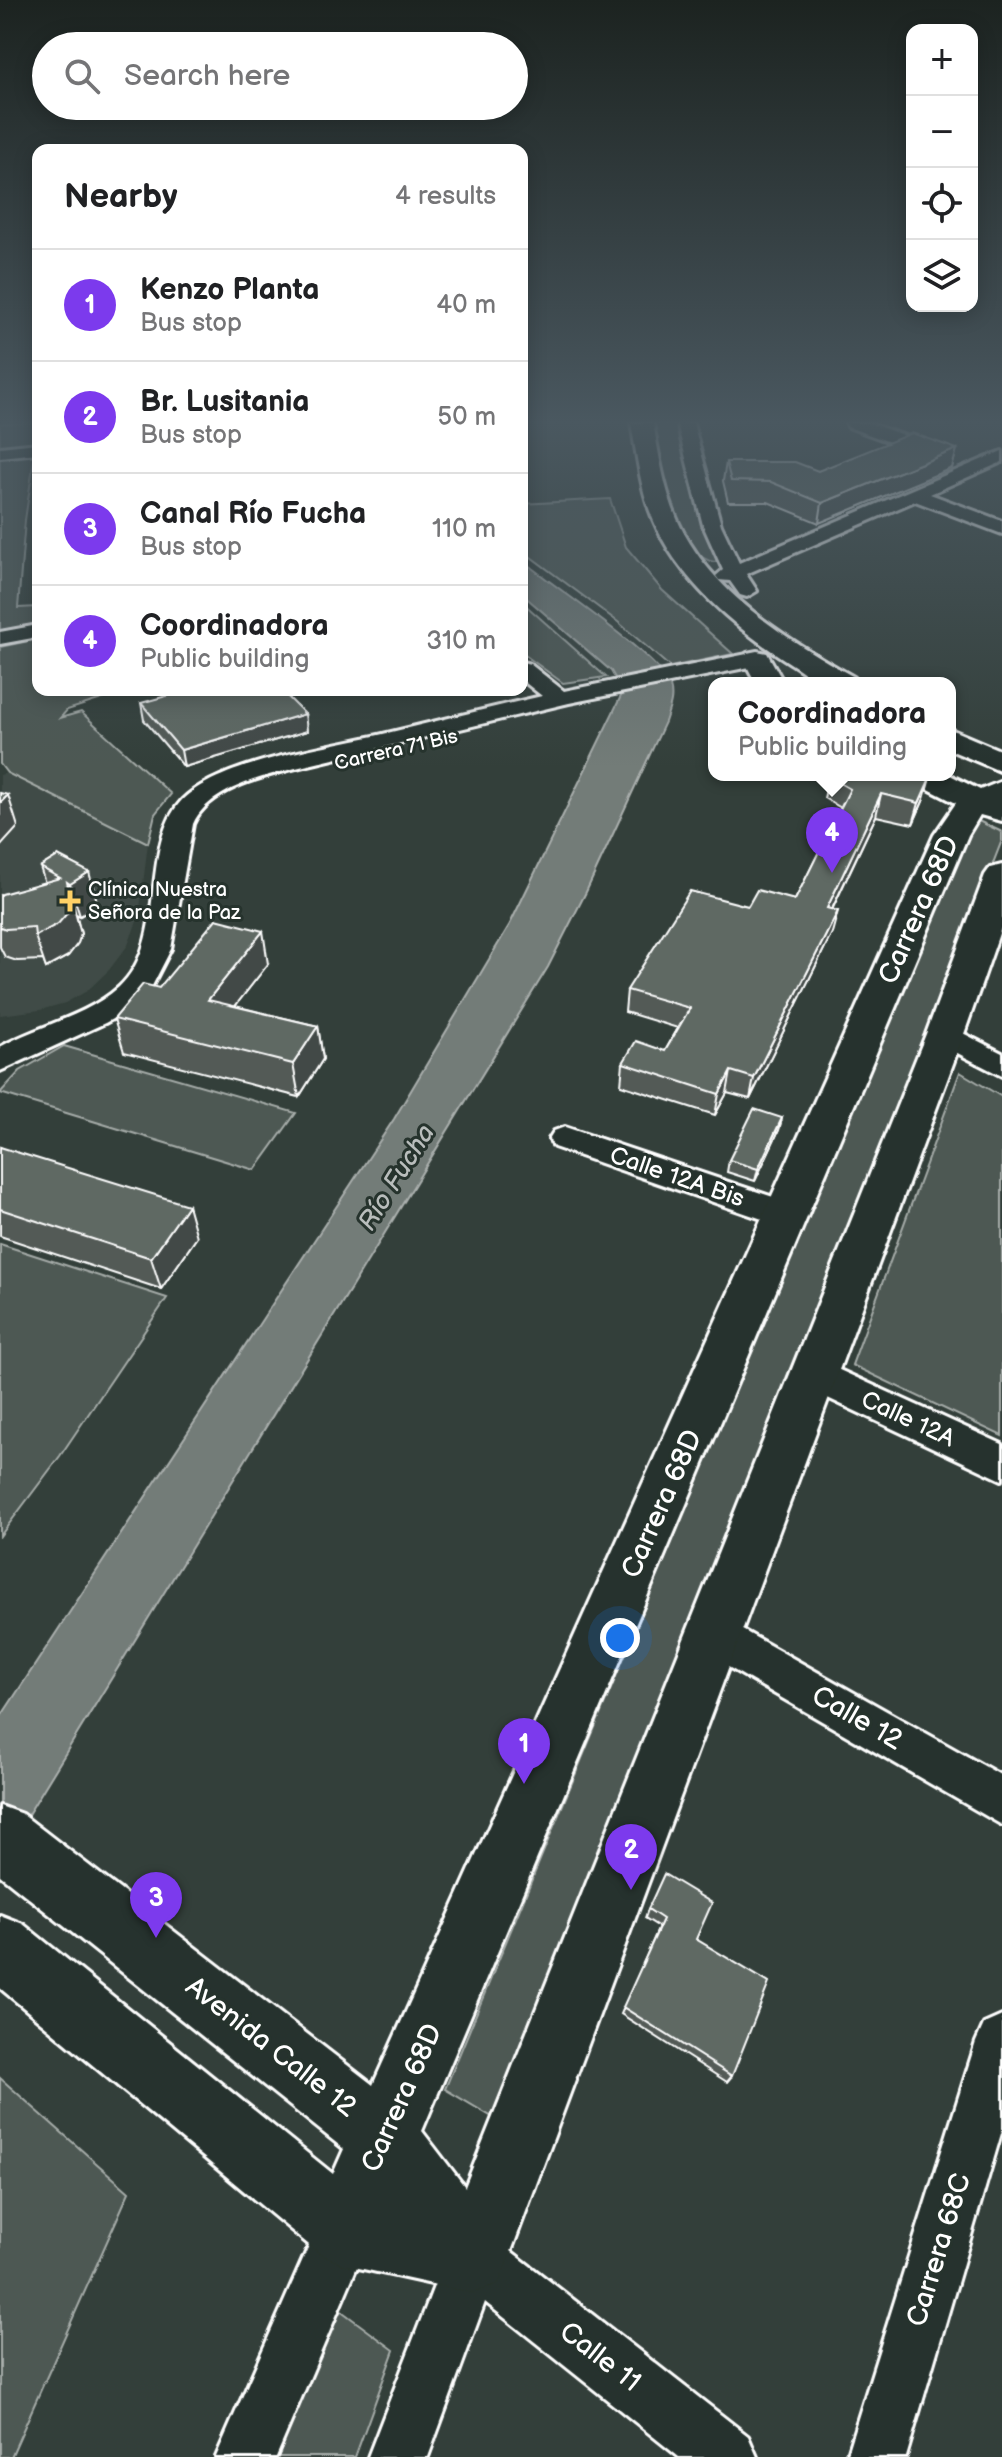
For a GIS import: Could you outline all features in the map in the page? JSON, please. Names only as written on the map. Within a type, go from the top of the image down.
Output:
[{"type":"main road","points":[[672,538],[686,575],[763,671]]},
{"type":"main road","points":[[686,575],[736,580],[789,630],[851,677]]},
{"type":"main road","points":[[686,575],[716,590],[762,630],[849,677]]},
{"type":"main road","points":[[762,630],[815,647]]},
{"type":"main road","points":[[956,721],[1002,743]]},
{"type":"main road","points":[[956,746],[987,787]]},
{"type":"main road","points":[[956,781],[987,787]]},
{"type":"main road","name":"Carrera 68D","points":[[345,2229],[951,835],[966,810],[987,787]]},
{"type":"main road","points":[[0,1947],[345,2229],[473,2257],[945,1034],[1002,875]]},
{"type":"main road","name":"Avenida Calle 12","points":[[16,1849],[384,2137],[473,2257]]},
{"type":"street","points":[[717,538],[736,580],[824,538]]},
{"type":"street","points":[[0,638],[32,632]]},
{"type":"street","name":"Carrera 71 Bis","points":[[0,1061],[21,1048],[95,1016],[122,1000],[140,983],[158,951],[178,837],[186,810],[210,792],[227,785],[277,778],[519,721],[559,698],[612,685],[678,673],[763,671]]},
{"type":"street","points":[[528,674],[559,698]]},
{"type":"street","points":[[945,1034],[1002,1066]]},
{"type":"street","name":"Calle 12A Bis","points":[[565,1139],[788,1215]]},
{"type":"street","name":"Calle 12A","points":[[813,1374],[1002,1463]]},
{"type":"street","name":"Calle 12","points":[[712,1634],[1002,1802]]},
{"type":"street","name":"Carrera 68C","points":[[876,2457],[1002,2042]]},
{"type":"street","name":"Carrera 68D","points":[[246,2457],[345,2229]]},
{"type":"street","points":[[398,2457],[473,2257]]},
{"type":"street","name":"Calle 11","points":[[473,2257],[727,2457]]},
{"type":"shaded area","points":[[0,538],[24,538],[18,608],[32,607],[32,628],[0,634]]},
{"type":"shaded area","points":[[528,538],[623,538],[626,547],[662,590],[733,654],[670,667],[618,622],[528,555]]},
{"type":"shaded area","points":[[686,538],[710,538],[719,560],[715,562],[701,556]]},
{"type":"shaded area","points":[[528,607],[606,677],[563,683],[528,657]]},
{"type":"shaded area","points":[[32,640],[32,696],[111,696],[67,710],[60,718],[81,712],[171,794],[155,814],[148,843],[7,773],[0,764],[0,647]]},
{"type":"shaded area","name":"Clínica Nuestra Señora de la Paz","points":[[7,773],[148,843],[139,916],[128,945],[109,970],[87,991],[65,1003],[0,1015],[0,775]]},
{"type":"shaded area","points":[[972,818],[1002,832],[1002,840],[504,2124],[445,2089]]},
{"type":"shaded area","points":[[64,1046],[296,1113],[255,1170],[0,1093],[20,1071]]},
{"type":"shaded area","points":[[960,1072],[1002,1097],[1002,1436],[852,1365]]},
{"type":"shaded area","points":[[0,1244],[167,1298],[60,1456],[0,1536]]},
{"type":"shaded area","points":[[0,2078],[129,2192],[11,2457],[0,2457]]},
{"type":"shaded area","points":[[336,2307],[394,2350],[355,2457],[271,2457]]},
{"type":"water","name":"Río Fucha","points":[[528,565],[627,640],[662,673],[670,686],[671,695],[665,722],[548,967],[0,1860],[0,1718],[394,1119],[510,924],[623,692],[611,671],[528,599]]},
{"type":"building","points":[[166,696],[287,696],[305,714],[181,750],[141,703]]},
{"type":"building","points":[[836,781],[929,781],[919,803],[881,794],[827,908],[838,911],[754,1078],[731,1071],[719,1094],[623,1063],[636,1041],[665,1051],[690,1008],[627,990],[690,891],[748,906],[757,890],[795,900],[850,789]]},
{"type":"building","points":[[58,856],[89,872],[70,884],[67,882],[71,902],[69,911],[58,924],[35,936],[34,927],[0,927],[0,896],[60,878],[40,867]]},
{"type":"building","points":[[216,919],[263,931],[208,1000],[318,1026],[293,1064],[114,1019],[143,984],[159,988]]},
{"type":"building","points":[[754,1109],[782,1118],[758,1169],[729,1160]]},
{"type":"building","points":[[0,1147],[188,1205],[151,1258],[0,1209]]},
{"type":"building","points":[[664,1874],[712,1903],[696,1939],[769,1983],[732,2076],[623,2007],[663,1919],[648,1909]]},
{"type":"place","name":"Coordinadora","points":[[832,873]]},
{"type":"place","name":"Clínica Nuestra Señora de la Paz","points":[[70,901]]},
{"type":"place","name":"Kenzo Planta","points":[[524,1784]]},
{"type":"place","name":"Br. Lusitania","points":[[631,1890]]},
{"type":"place","name":"Canal Río Fucha","points":[[156,1938]]}]
